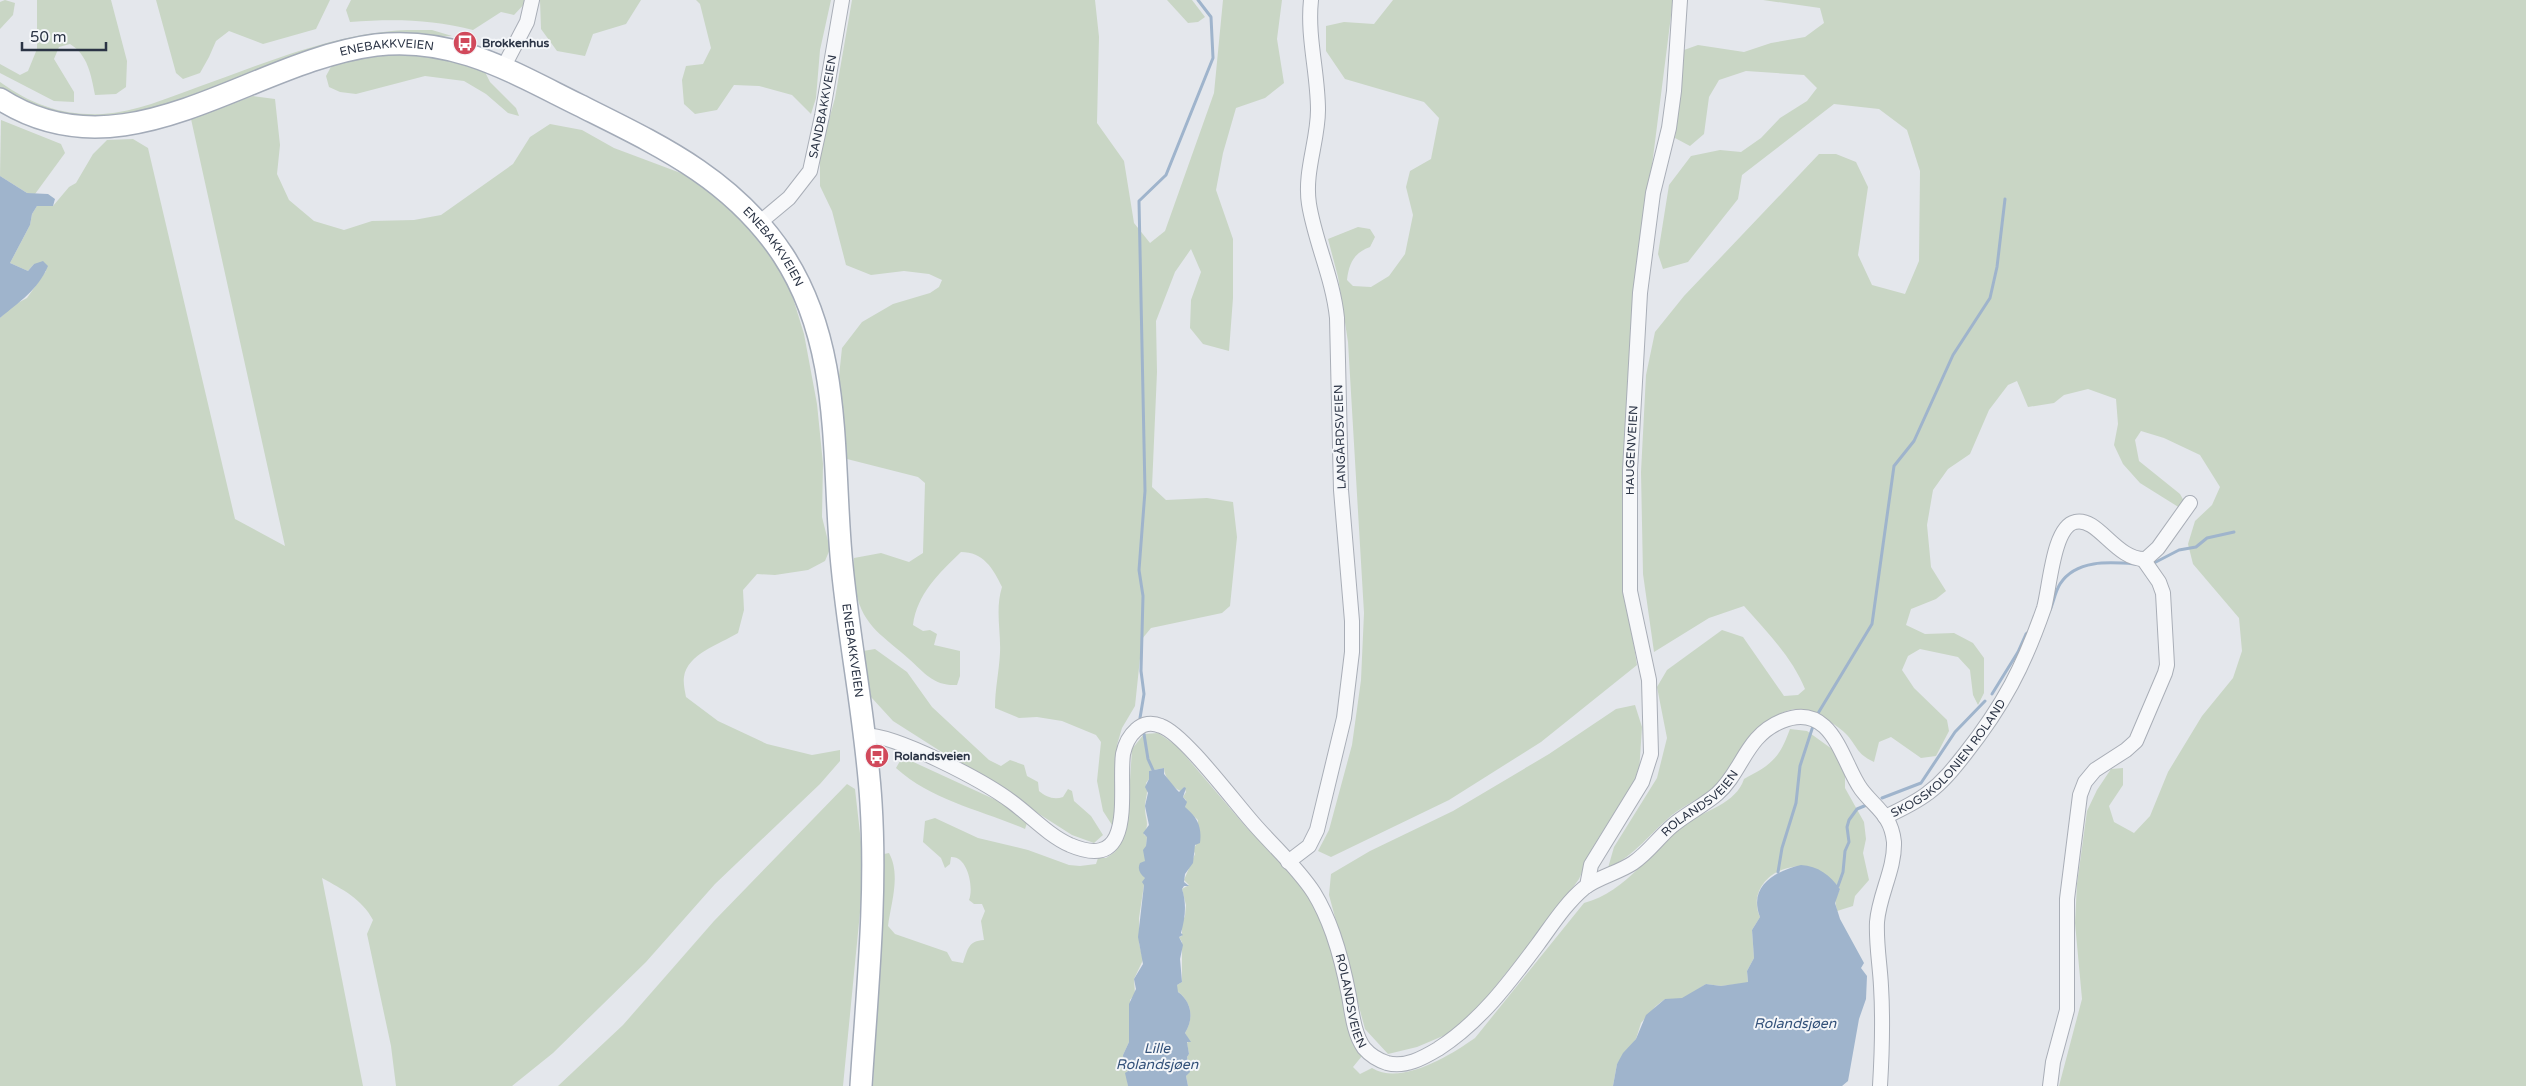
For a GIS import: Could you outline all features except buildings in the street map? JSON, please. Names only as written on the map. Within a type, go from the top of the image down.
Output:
[{"type":"main road","name":"ENEBAKKVEIEN","points":[[0,99],[29,115],[53,123],[74,127],[103,128],[158,117],[325,57],[377,45],[413,44],[451,48],[503,68],[677,155],[725,189],[759,223],[782,253],[801,288],[817,327],[826,365],[834,419],[843,582],[870,783],[873,860],[861,1086]]},
{"type":"street","points":[[503,68],[520,36],[532,0]]},
{"type":"street","name":"SANDBAKKVEIEN","points":[[759,223],[789,198],[810,170],[822,116],[842,0]]},
{"type":"street","name":"LANGÅRDSVEIEN","points":[[1288,862],[1309,846],[1318,830],[1344,718],[1352,652],[1352,621],[1342,490],[1337,318],[1334,296],[1313,223],[1308,193],[1318,110],[1310,37],[1311,0]]},
{"type":"street","name":"HAUGENVEIEN","points":[[1587,886],[1591,865],[1642,782],[1651,754],[1649,680],[1630,591],[1630,470],[1640,293],[1653,192],[1668,128],[1674,91],[1680,0]]},
{"type":"street","points":[[2050,1086],[2053,1062],[2067,1010],[2067,909],[2080,795],[2085,782],[2095,770],[2126,750],[2136,741],[2166,669],[2162,593],[2159,582],[2143,559],[2154,553],[2190,503]]},
{"type":"street","name":"SKOGSKOLONIEN ROLAND","points":[[1880,1086],[1881,988],[1877,924],[1880,901],[1894,850],[1892,834],[1885,817],[1914,802],[1936,786],[1961,758],[1999,709],[2016,679],[2036,631],[2049,589],[2057,542],[2069,525],[2078,521],[2087,523],[2117,549],[2132,557],[2143,559]]},
{"type":"street","name":"ROLANDSVEIEN","points":[[864,735],[890,739],[979,781],[1006,797],[1059,840],[1084,850],[1098,851],[1112,843],[1120,825],[1123,808],[1123,753],[1126,744],[1138,728],[1144,725],[1158,724],[1177,735],[1313,893],[1328,921],[1339,952],[1360,1041],[1373,1056],[1396,1064],[1412,1062],[1430,1054],[1453,1039],[1474,1021],[1508,984],[1561,913],[1587,886],[1637,860],[1673,825],[1716,795],[1726,784],[1752,742],[1767,729],[1789,718],[1811,719],[1830,733],[1840,746],[1861,790],[1876,804],[1885,817]]},
{"type":"green space","points":[[5,0],[15,3],[13,15],[0,29],[0,2]]},
{"type":"green space","points":[[37,0],[111,0],[127,61],[126,87],[116,94],[95,95],[88,66],[81,54],[70,44],[59,47],[54,59],[74,92],[74,102],[54,101],[0,73],[0,64],[20,75],[28,71],[37,49]]},
{"type":"green space","points":[[156,0],[330,0],[316,29],[263,44],[229,31],[216,41],[200,73],[183,79],[176,73]]},
{"type":"green space","points":[[351,0],[528,0],[514,15],[501,12],[473,30],[457,26],[412,21],[350,22],[346,10]]},
{"type":"green space","points":[[540,0],[641,0],[626,24],[593,34],[585,56],[557,51],[541,29]]},
{"type":"green space","points":[[696,0],[831,0],[820,50],[816,98],[811,114],[792,95],[759,86],[734,85],[717,110],[695,114],[684,104],[682,80],[686,66],[703,64],[711,48],[700,4]]},
{"type":"green space","points":[[852,0],[1095,0],[1099,37],[1097,123],[1124,161],[1134,223],[1150,243],[1165,231],[1214,93],[1223,0],[1282,0],[1277,39],[1284,83],[1265,98],[1236,108],[1223,153],[1216,190],[1233,239],[1233,298],[1229,351],[1203,344],[1190,328],[1191,300],[1201,272],[1191,249],[1175,272],[1156,321],[1157,372],[1152,487],[1166,500],[1207,498],[1233,502],[1237,537],[1230,606],[1222,613],[1151,628],[1142,639],[1135,706],[1122,728],[1117,745],[1118,818],[1112,825],[1103,811],[1097,781],[1101,742],[1096,735],[1062,721],[1037,717],[1019,718],[995,708],[1000,653],[999,604],[1002,587],[986,562],[975,555],[961,552],[930,585],[919,603],[915,614],[913,625],[923,631],[930,630],[937,634],[934,645],[960,651],[960,676],[957,685],[935,681],[925,674],[876,630],[859,604],[854,579],[854,558],[881,553],[909,562],[923,553],[925,483],[918,477],[847,459],[839,376],[842,348],[862,322],[893,304],[930,293],[939,287],[942,280],[929,274],[904,271],[871,275],[846,265],[832,211],[820,186],[820,152],[835,98]]},
{"type":"green space","points":[[1167,0],[1192,0],[1205,17],[1198,22],[1188,23]]},
{"type":"green space","points":[[1393,0],[1673,0],[1639,268],[1628,374],[1623,476],[1628,609],[1637,665],[1541,742],[1449,800],[1331,857],[1318,851],[1329,830],[1352,745],[1361,680],[1364,613],[1348,342],[1338,277],[1328,239],[1358,227],[1370,229],[1375,237],[1370,247],[1364,249],[1353,259],[1347,280],[1353,286],[1371,287],[1389,276],[1405,254],[1413,215],[1406,187],[1410,171],[1431,159],[1439,118],[1424,102],[1345,79],[1326,51],[1326,26],[1344,22],[1374,24]]},
{"type":"green space","points":[[1763,0],[2526,0],[2526,1086],[2059,1086],[2082,999],[2075,923],[2077,884],[2087,811],[2097,790],[2111,769],[2123,768],[2123,785],[2109,806],[2114,822],[2134,833],[2150,816],[2168,772],[2202,716],[2233,678],[2242,651],[2239,618],[2193,564],[2188,544],[2195,521],[2212,505],[2220,487],[2200,455],[2164,438],[2141,431],[2135,440],[2139,461],[2180,494],[2185,503],[2180,508],[2140,483],[2123,464],[2114,445],[2118,424],[2116,399],[2088,389],[2064,395],[2054,403],[2028,407],[2017,381],[2008,385],[1989,410],[1970,454],[1948,469],[1933,490],[1927,525],[1931,567],[1946,591],[1936,599],[1911,609],[1906,625],[1925,634],[1954,633],[1973,643],[1984,658],[1984,693],[1978,705],[1973,695],[1970,670],[1958,657],[1920,649],[1908,656],[1902,670],[1914,688],[1947,720],[1949,731],[1936,756],[1921,758],[1891,737],[1879,742],[1874,762],[1863,756],[1845,733],[1829,721],[1804,710],[1786,711],[1763,727],[1711,790],[1672,815],[1627,857],[1608,868],[1614,847],[1657,778],[1667,738],[1657,687],[1667,670],[1722,630],[1743,637],[1784,696],[1798,695],[1805,689],[1786,655],[1744,606],[1709,618],[1654,652],[1643,574],[1641,472],[1646,375],[1655,332],[1684,296],[1819,154],[1836,154],[1856,162],[1868,187],[1858,255],[1872,285],[1905,294],[1919,261],[1920,171],[1907,130],[1879,109],[1834,104],[1742,175],[1738,199],[1688,262],[1663,269],[1658,254],[1669,185],[1691,156],[1720,150],[1741,152],[1761,138],[1780,118],[1807,101],[1817,88],[1804,75],[1746,71],[1719,80],[1709,97],[1704,134],[1690,146],[1675,138],[1684,50],[1698,45],[1744,52],[1771,43],[1805,37],[1824,23],[1820,8]]},
{"type":"green space","points":[[432,30],[452,36],[433,37],[169,108],[66,120],[0,91],[0,82],[36,103],[62,111],[89,114],[115,113],[151,104],[275,59],[327,43],[380,32]]},
{"type":"green space","points":[[414,52],[455,58],[484,70],[490,82],[516,108],[519,116],[508,113],[486,94],[464,81],[425,76],[356,94],[340,92],[329,87],[326,76],[332,65],[352,60]]},
{"type":"green space","points":[[253,96],[275,99],[280,145],[277,174],[289,200],[314,221],[344,230],[372,221],[414,220],[441,215],[513,164],[530,137],[550,124],[582,130],[614,148],[694,178],[733,208],[762,243],[789,285],[804,334],[817,404],[823,464],[822,517],[830,549],[825,561],[808,570],[775,575],[757,574],[743,590],[744,610],[738,633],[705,651],[691,662],[686,669],[684,684],[686,697],[718,721],[767,744],[812,755],[840,750],[840,761],[820,784],[715,884],[646,962],[553,1053],[512,1086],[396,1086],[391,1046],[367,934],[373,920],[357,900],[322,878],[363,1086],[0,1086],[0,318],[12,306],[27,298],[46,271],[34,264],[28,271],[10,263],[30,225],[32,214],[37,206],[53,206],[69,187],[76,183],[93,154],[107,140],[133,139],[148,148],[235,519],[285,546],[191,119]]},
{"type":"green space","points":[[1,120],[61,144],[65,153],[35,194],[27,193],[0,176]]},
{"type":"green space","points":[[875,649],[907,672],[932,707],[989,760],[1001,766],[1010,760],[1024,765],[1027,776],[1038,782],[1039,791],[1047,796],[1060,798],[1063,797],[1068,789],[1072,791],[1074,801],[1091,816],[1103,835],[1094,843],[1072,835],[893,721],[871,697],[863,651]]},
{"type":"green space","points":[[1635,705],[1642,727],[1639,773],[1593,847],[1579,879],[1556,911],[1473,1014],[1450,1033],[1417,1047],[1388,1054],[1365,1029],[1329,895],[1331,874],[1370,851],[1453,811],[1549,754],[1616,709]]},
{"type":"green space","points":[[1790,729],[1807,731],[1832,749],[1845,775],[1845,788],[1864,822],[1866,839],[1863,853],[1869,880],[1855,896],[1853,906],[1837,911],[1835,900],[1840,889],[1819,872],[1805,867],[1793,867],[1784,869],[1769,878],[1759,891],[1757,899],[1760,917],[1752,930],[1754,958],[1747,971],[1748,983],[1721,986],[1706,984],[1682,999],[1665,999],[1641,1023],[1636,1039],[1617,1064],[1613,1086],[1188,1086],[1186,1076],[1190,1070],[1187,1057],[1189,1054],[1187,1043],[1189,1041],[1185,1033],[1190,1022],[1190,1010],[1186,1000],[1177,991],[1177,985],[1182,982],[1182,942],[1179,937],[1182,936],[1182,923],[1186,905],[1182,889],[1189,885],[1184,880],[1195,854],[1193,849],[1196,845],[1198,820],[1185,808],[1186,800],[1183,797],[1186,792],[1184,787],[1181,791],[1178,790],[1168,779],[1164,768],[1149,771],[1149,779],[1146,783],[1145,807],[1147,824],[1144,835],[1147,836],[1145,861],[1140,870],[1145,878],[1139,918],[1139,943],[1143,960],[1134,979],[1135,994],[1130,1000],[1129,1042],[1123,1055],[1123,1061],[1128,1071],[1126,1072],[1128,1086],[873,1086],[884,854],[889,853],[893,862],[895,880],[888,926],[895,934],[947,952],[952,961],[963,963],[969,947],[975,942],[984,940],[981,921],[985,911],[982,904],[974,904],[969,900],[970,881],[962,862],[957,858],[951,857],[950,864],[945,868],[941,858],[923,842],[925,821],[935,818],[978,838],[1028,850],[1069,865],[1096,864],[1098,858],[1106,858],[1115,852],[1127,828],[1132,749],[1144,734],[1158,733],[1177,746],[1246,827],[1304,887],[1326,930],[1362,1056],[1353,1067],[1360,1074],[1372,1068],[1384,1073],[1411,1071],[1440,1060],[1475,1038],[1584,903],[1613,890],[1685,824],[1727,801],[1740,788],[1744,779],[1773,760],[1782,747]]},
{"type":"green space","points":[[909,760],[1009,806],[1027,823],[1025,829],[958,804],[925,789],[896,768],[900,761]]},
{"type":"green space","points":[[847,784],[855,789],[861,842],[861,902],[843,1086],[558,1086],[623,1025],[714,921]]},
{"type":"water","points":[[0,176],[27,193],[48,194],[55,199],[53,206],[37,206],[32,214],[30,225],[10,263],[28,271],[34,264],[43,261],[48,266],[33,289],[0,318]]},
{"type":"water","name":"Lille Rolandsjøen","points":[[1164,768],[1164,774],[1179,792],[1184,787],[1186,788],[1183,797],[1187,802],[1185,807],[1196,819],[1200,832],[1200,843],[1195,845],[1193,863],[1185,874],[1184,882],[1189,886],[1184,886],[1182,889],[1185,911],[1181,933],[1183,935],[1179,937],[1183,945],[1180,959],[1182,982],[1177,985],[1178,992],[1183,996],[1190,1011],[1190,1022],[1185,1033],[1191,1042],[1187,1042],[1190,1072],[1186,1076],[1188,1086],[1128,1086],[1125,1073],[1128,1071],[1124,1065],[1123,1055],[1129,1042],[1129,1004],[1136,989],[1134,979],[1143,964],[1138,937],[1144,885],[1142,882],[1145,878],[1140,873],[1139,867],[1140,863],[1145,861],[1143,850],[1146,846],[1147,837],[1143,833],[1149,825],[1145,806],[1148,793],[1145,787],[1149,779],[1149,771]]},
{"type":"water","name":"Rolandsjøen","points":[[1801,865],[1813,867],[1823,872],[1840,889],[1835,903],[1840,919],[1864,963],[1861,968],[1867,976],[1866,999],[1859,1019],[1848,1081],[1842,1086],[1613,1086],[1617,1064],[1623,1053],[1636,1039],[1646,1015],[1665,999],[1682,998],[1706,984],[1721,986],[1748,982],[1747,971],[1754,958],[1752,930],[1760,917],[1757,906],[1761,889],[1773,876]]},
{"type":"waterway","points":[[1140,718],[1144,694],[1141,671],[1143,596],[1139,570],[1145,491],[1139,201],[1166,175],[1213,58],[1211,17],[1198,0]]},
{"type":"waterway","points":[[1817,715],[1872,624],[1894,466],[1914,441],[1953,355],[1990,298],[1997,267],[2005,199]]},
{"type":"waterway","points":[[2152,564],[2179,550],[2196,547],[2207,538],[2234,532]]},
{"type":"waterway","points":[[2050,610],[2060,584],[2075,570],[2094,564],[2136,564]]},
{"type":"waterway","points":[[1992,694],[2018,652],[2026,634],[2030,631]]},
{"type":"waterway","points":[[1882,798],[1921,783],[1955,732],[1985,701]]},
{"type":"waterway","points":[[1778,872],[1782,848],[1796,803],[1800,766],[1813,726]]},
{"type":"waterway","points":[[1144,734],[1148,759],[1153,770]]},
{"type":"waterway","points":[[1838,886],[1843,872],[1845,851],[1849,842],[1847,827],[1849,820],[1857,809],[1869,804]]},
{"type":"place","name":"Brokkenhus","points":[[465,43]]},
{"type":"place","name":"Rolandsveien","points":[[877,756]]}]
